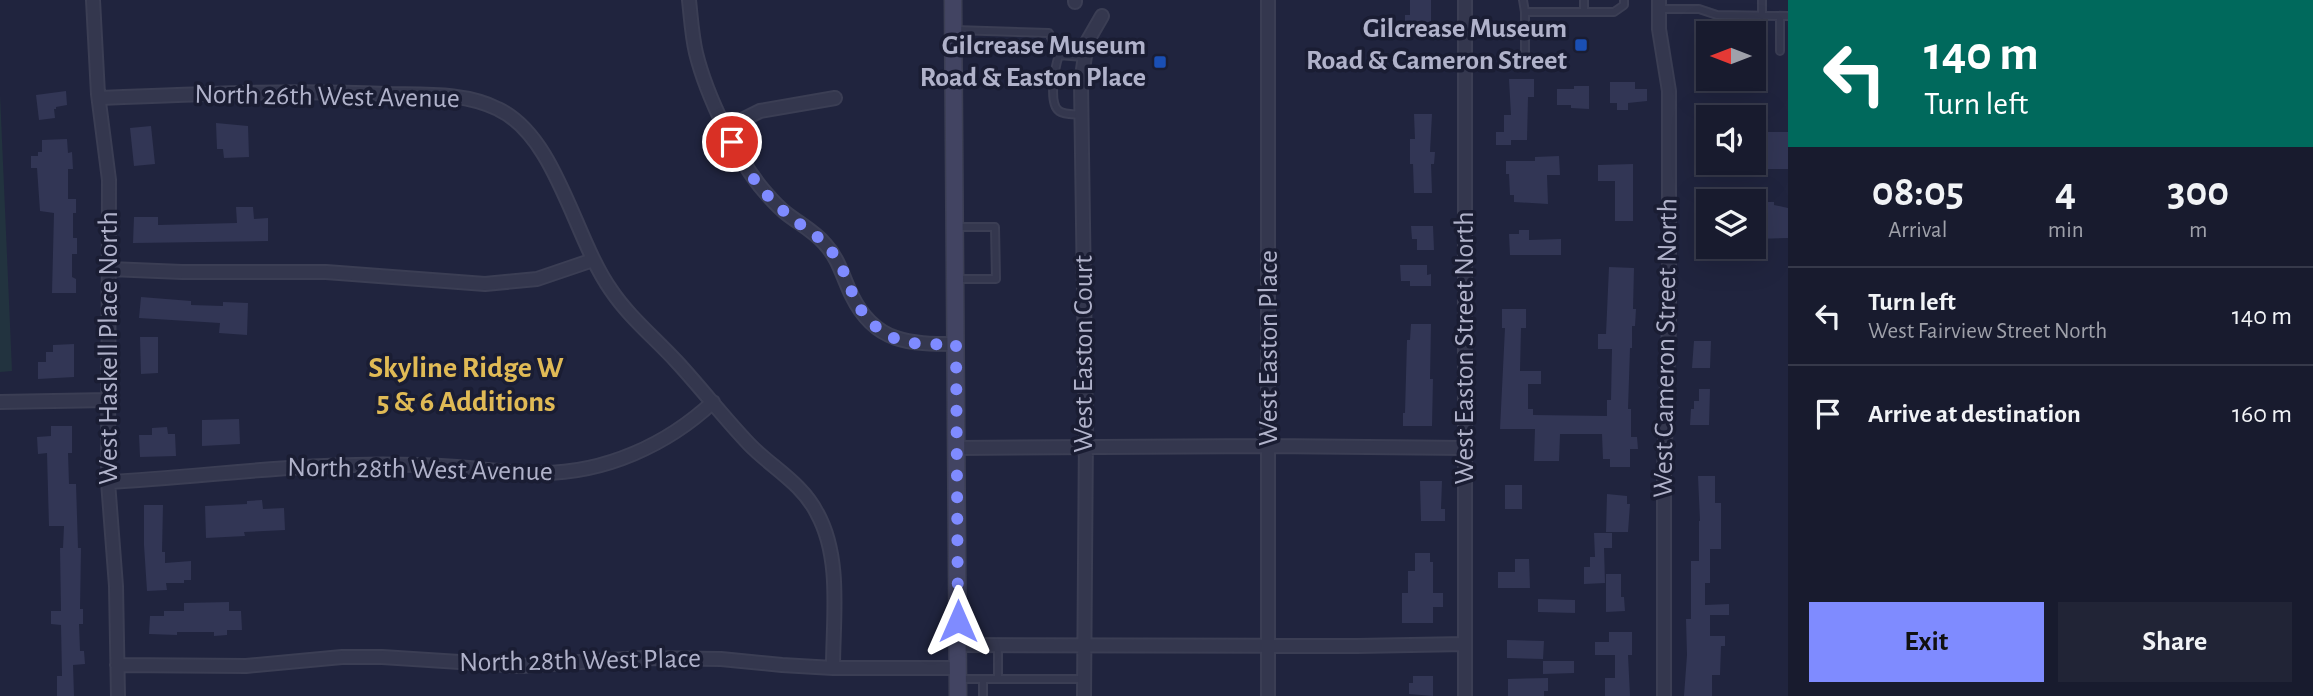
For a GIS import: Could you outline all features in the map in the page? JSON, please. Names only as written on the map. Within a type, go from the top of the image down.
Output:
[{"type":"main road","points":[[953,0],[958,696]]},
{"type":"street","name":"West Haskell Place North","points":[[93,0],[99,98],[109,180],[108,482],[116,586],[118,696]]},
{"type":"street","points":[[689,0],[697,55],[704,79],[738,156],[765,193],[824,242],[834,254],[853,297],[874,325],[894,339],[956,344]]},
{"type":"street","name":"West Easton Place","points":[[1268,696],[1269,0]]},
{"type":"street","name":"West Easton Street North","points":[[1465,0],[1465,696]]},
{"type":"street","name":"West Cameron Street North","points":[[1659,5],[1659,29],[1669,91],[1664,696]]},
{"type":"street","name":"West Easton Court","points":[[1084,696],[1083,57],[1087,42],[1102,16]]},
{"type":"street","name":"North 26th West Avenue","points":[[99,98],[240,92],[436,96],[478,101],[512,117],[527,130],[549,163],[593,260],[624,307],[713,402],[747,443],[795,484],[817,513],[830,547],[833,668]]},
{"type":"street","points":[[726,128],[760,111],[835,98]]},
{"type":"street","points":[[110,270],[326,272],[485,284],[537,279],[593,260]]},
{"type":"street","points":[[0,402],[108,400]]},
{"type":"street","name":"North 28th West Avenue","points":[[108,482],[357,464],[457,467],[517,473],[574,471],[634,454],[697,417],[713,402]]},
{"type":"street","points":[[957,449],[1269,446],[1465,449]]},
{"type":"street","points":[[958,645],[1465,644]]},
{"type":"street","name":"North 28th West Place","points":[[117,665],[246,666],[342,657],[382,657],[521,666],[641,658],[721,659],[782,666],[958,674]]},
{"type":"lane","points":[[1523,0],[1525,60]]},
{"type":"lane","points":[[1525,12],[1530,0]]},
{"type":"lane","points":[[1584,0],[1584,12]]},
{"type":"lane","points":[[1525,12],[1614,12],[1624,5],[1624,0]]},
{"type":"lane","points":[[1699,0],[1699,9]]},
{"type":"lane","points":[[1762,0],[1762,16]]},
{"type":"lane","points":[[1659,5],[1699,9],[1717,15],[1788,16]]},
{"type":"lane","points":[[1780,16],[1780,51]]},
{"type":"lane","points":[[953,30],[1049,33],[1059,55],[1055,69],[1055,108],[1063,114],[1082,115]]},
{"type":"lane","points":[[1059,55],[1083,57]]},
{"type":"lane","points":[[954,227],[995,227],[996,279],[955,279]]},
{"type":"lane","points":[[998,645],[998,679]]},
{"type":"lane","points":[[958,674],[983,679],[1084,679]]},
{"type":"lane","points":[[983,679],[983,696]]},
{"type":"shaded area","points":[[0,94],[12,371],[0,372]]},
{"type":"building","points":[[1410,0],[1431,0],[1431,32],[1427,32],[1427,36],[1398,36],[1398,23],[1405,23],[1405,15],[1410,15]]},
{"type":"building","points":[[1509,79],[1534,79],[1534,97],[1528,97],[1527,140],[1511,140],[1511,145],[1496,145],[1496,132],[1504,132],[1504,115],[1511,115]]},
{"type":"building","points":[[1610,82],[1635,82],[1635,89],[1647,89],[1647,101],[1628,103],[1628,110],[1617,110],[1617,103],[1610,103]]},
{"type":"building","points":[[1574,86],[1589,86],[1589,109],[1557,105],[1557,89],[1574,89]]},
{"type":"building","points":[[66,91],[67,105],[54,109],[55,118],[39,120],[36,95]]},
{"type":"building","points":[[1414,114],[1432,114],[1430,152],[1435,152],[1434,164],[1431,164],[1432,193],[1414,193],[1410,139],[1415,139]]},
{"type":"building","points":[[216,123],[248,126],[249,157],[224,158],[223,149],[217,149]]},
{"type":"building","points":[[151,126],[155,164],[134,166],[130,128]]},
{"type":"building","points":[[1766,132],[1788,132],[1788,169],[1766,169]]},
{"type":"building","points":[[67,139],[68,153],[72,152],[73,169],[68,169],[68,199],[76,199],[73,238],[77,238],[77,254],[72,254],[72,277],[76,279],[76,293],[52,293],[54,213],[40,211],[37,168],[31,168],[31,156],[38,156],[38,152],[42,152],[42,140]]},
{"type":"building","points":[[1559,156],[1560,175],[1547,175],[1548,204],[1514,202],[1514,195],[1510,195],[1506,161],[1535,161],[1535,157]]},
{"type":"building","points":[[1633,164],[1633,221],[1615,221],[1615,181],[1598,181],[1598,165]]},
{"type":"building","points":[[1766,202],[1774,202],[1774,205],[1788,208],[1788,238],[1766,239]]},
{"type":"building","points":[[236,207],[253,207],[254,219],[268,218],[268,241],[133,243],[134,217],[158,217],[158,225],[237,223]]},
{"type":"building","points":[[1411,226],[1433,226],[1434,250],[1417,250],[1417,239],[1412,239]]},
{"type":"building","points":[[1519,230],[1529,230],[1529,240],[1561,239],[1561,255],[1510,255],[1509,234],[1519,234]]},
{"type":"building","points":[[1400,265],[1427,265],[1427,275],[1431,274],[1431,286],[1410,286],[1410,281],[1401,281]]},
{"type":"building","points":[[1609,267],[1634,268],[1633,309],[1636,309],[1630,348],[1628,409],[1631,409],[1631,437],[1637,437],[1638,449],[1630,449],[1630,467],[1610,467],[1610,459],[1603,459],[1602,434],[1560,434],[1559,461],[1534,461],[1535,429],[1500,429],[1505,328],[1502,328],[1502,309],[1526,309],[1526,328],[1521,328],[1520,371],[1541,371],[1541,384],[1528,384],[1528,409],[1533,409],[1533,415],[1607,416],[1607,400],[1611,400],[1612,349],[1598,349],[1598,334],[1606,334]]},
{"type":"building","points":[[141,297],[191,301],[191,305],[223,306],[223,302],[248,303],[247,335],[219,333],[220,323],[139,318]]},
{"type":"building","points":[[1411,324],[1431,324],[1432,426],[1403,426],[1407,340],[1410,340]]},
{"type":"building","points":[[140,337],[158,337],[158,373],[141,374]]},
{"type":"building","points":[[1694,341],[1711,341],[1710,368],[1692,368]]},
{"type":"building","points":[[74,344],[74,377],[38,379],[38,362],[46,362],[46,352],[53,352],[53,345]]},
{"type":"building","points":[[1699,389],[1710,389],[1709,425],[1690,425],[1694,401],[1699,401]]},
{"type":"building","points":[[239,419],[240,444],[202,446],[202,420]]},
{"type":"building","points":[[51,426],[72,426],[72,453],[68,453],[69,484],[76,484],[78,548],[81,548],[80,609],[83,609],[83,624],[79,624],[80,651],[84,651],[85,664],[73,665],[74,696],[57,696],[57,676],[62,676],[61,625],[51,624],[51,611],[61,611],[60,548],[63,548],[64,526],[49,526],[47,453],[38,454],[37,437],[51,436]]},
{"type":"building","points":[[167,427],[168,434],[175,434],[176,456],[140,457],[139,435],[152,435],[152,428]]},
{"type":"building","points":[[1698,476],[1715,476],[1715,503],[1721,503],[1721,549],[1710,549],[1710,583],[1705,583],[1705,605],[1729,604],[1729,615],[1710,615],[1710,636],[1725,636],[1725,646],[1721,646],[1720,675],[1712,675],[1712,696],[1684,696],[1686,619],[1691,619],[1691,561],[1699,561]]},
{"type":"building","points":[[1420,481],[1442,481],[1441,509],[1445,509],[1445,521],[1421,521]]},
{"type":"building","points":[[1505,485],[1522,485],[1522,509],[1505,509]]},
{"type":"building","points":[[1607,494],[1627,496],[1627,504],[1630,504],[1628,532],[1606,532]]},
{"type":"building","points":[[262,500],[263,509],[284,508],[285,530],[244,532],[245,536],[206,538],[205,506],[247,504],[247,501]]},
{"type":"building","points":[[144,505],[163,505],[162,552],[165,552],[165,563],[191,561],[191,580],[184,580],[184,583],[166,583],[167,590],[147,591]]},
{"type":"building","points":[[1594,533],[1612,533],[1612,548],[1604,548],[1605,583],[1584,584],[1584,567],[1590,567],[1590,557],[1595,557]]},
{"type":"building","points":[[1415,553],[1430,553],[1430,562],[1433,562],[1433,593],[1443,593],[1443,607],[1433,607],[1433,623],[1402,623],[1402,593],[1408,593],[1408,571],[1415,571]]},
{"type":"building","points":[[1515,559],[1529,559],[1530,588],[1498,588],[1498,572],[1515,572]]},
{"type":"building","points":[[1606,574],[1621,574],[1621,597],[1624,597],[1625,611],[1606,612]]},
{"type":"building","points":[[1538,599],[1575,600],[1575,613],[1538,612]]},
{"type":"building","points":[[229,602],[229,611],[241,611],[242,630],[227,630],[227,635],[214,636],[214,632],[149,634],[150,616],[164,616],[164,611],[184,611],[184,603]]},
{"type":"building","points":[[1609,632],[1632,632],[1632,655],[1628,655],[1630,696],[1605,696],[1605,678],[1615,678],[1615,655],[1595,655],[1595,642],[1609,642]]},
{"type":"building","points":[[1507,640],[1544,641],[1543,659],[1507,658]]},
{"type":"building","points":[[1543,661],[1574,661],[1574,673],[1543,674]]},
{"type":"building","points":[[1413,676],[1433,676],[1433,696],[1409,694],[1409,683],[1413,683]]},
{"type":"building","points":[[1548,678],[1548,691],[1544,691],[1544,696],[1508,696],[1508,679]]},
{"type":"place","name":"Gilcrease Museum Road & Cameron Street","points":[[1581,45]]},
{"type":"place","name":"Gilcrease Museum Road & Easton Place","points":[[1160,62]]},
{"type":"district","name":"Skyline Ridge W 5 & 6 Additions","points":[[466,385]]},
{"type":"route","points":[[732,142],[738,156],[765,193],[824,242],[834,254],[853,297],[874,325],[894,339],[915,344],[956,344],[958,621]]}]
